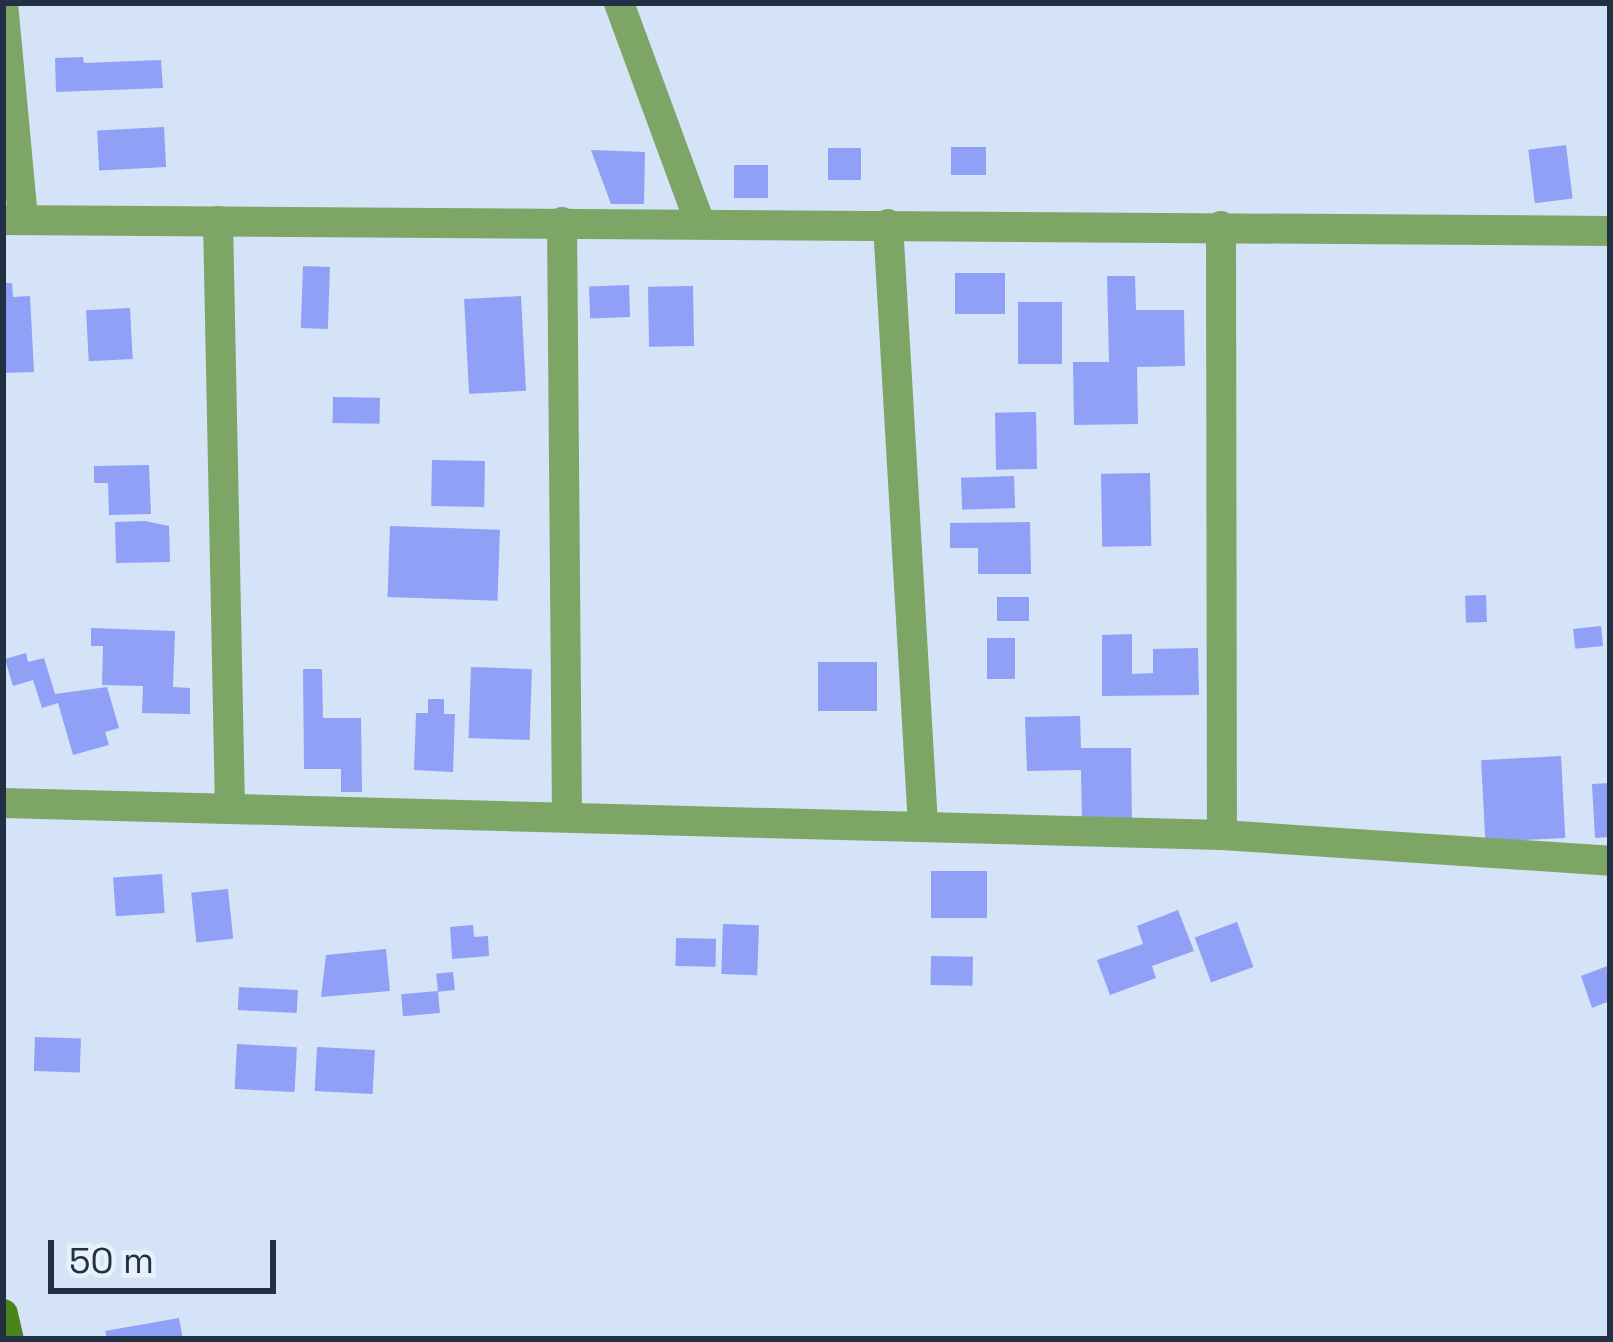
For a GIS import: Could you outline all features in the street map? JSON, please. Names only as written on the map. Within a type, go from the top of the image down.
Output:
[{"type":"street","points":[[3,3],[13,220],[1610,231]]},
{"type":"street","points":[[619,3],[700,223]]},
{"type":"street","points":[[218,221],[230,809]]},
{"type":"street","points":[[562,222],[567,814]]},
{"type":"street","points":[[888,224],[923,825]]},
{"type":"street","points":[[1221,226],[1222,836]]},
{"type":"street","points":[[3,803],[923,825],[1222,836],[1610,861]]},
{"type":"street","points":[[3,1314],[9,1339]]},
{"type":"building","points":[[83,57],[84,63],[161,60],[163,88],[56,92],[55,58]]},
{"type":"building","points":[[164,127],[166,167],[99,170],[97,131]]},
{"type":"building","points":[[1566,145],[1573,199],[1535,203],[1528,150]]},
{"type":"building","points":[[951,147],[986,147],[986,175],[951,175]]},
{"type":"building","points":[[828,148],[861,148],[861,180],[828,180]]},
{"type":"building","points":[[591,150],[645,152],[644,204],[611,204]]},
{"type":"building","points":[[734,165],[768,165],[768,198],[734,198]]},
{"type":"building","points":[[303,266],[330,267],[328,329],[301,328]]},
{"type":"building","points":[[955,273],[1005,273],[1005,314],[955,314]]},
{"type":"building","points":[[1107,276],[1135,276],[1136,310],[1184,310],[1185,366],[1137,367],[1138,424],[1074,425],[1073,362],[1109,362]]},
{"type":"building","points":[[3,283],[12,283],[13,297],[30,296],[34,372],[3,373]]},
{"type":"building","points":[[629,285],[630,317],[590,318],[589,286]]},
{"type":"building","points":[[693,286],[694,346],[649,347],[648,287]]},
{"type":"building","points":[[521,296],[526,391],[469,394],[464,299]]},
{"type":"building","points":[[1018,302],[1062,302],[1062,364],[1018,364]]},
{"type":"building","points":[[130,308],[133,359],[89,361],[86,310]]},
{"type":"building","points":[[333,397],[380,398],[380,424],[333,423]]},
{"type":"building","points":[[1036,412],[1037,469],[996,470],[995,413]]},
{"type":"building","points":[[432,460],[485,461],[484,507],[431,506]]},
{"type":"building","points":[[149,465],[151,514],[109,515],[108,483],[94,483],[94,466]]},
{"type":"building","points":[[1150,473],[1151,546],[1102,547],[1101,474]]},
{"type":"building","points":[[1014,476],[1015,508],[962,510],[961,478]]},
{"type":"building","points":[[115,522],[169,526],[170,562],[116,563]]},
{"type":"building","points":[[1030,522],[1031,574],[978,574],[978,548],[950,548],[950,523]]},
{"type":"building","points":[[390,526],[500,530],[497,601],[388,597]]},
{"type":"building","points":[[1486,595],[1487,622],[1466,623],[1465,596]]},
{"type":"building","points":[[997,597],[1029,597],[1029,621],[997,621]]},
{"type":"building","points":[[1601,626],[1603,646],[1575,649],[1573,629]]},
{"type":"building","points":[[91,628],[175,631],[173,687],[190,688],[190,714],[142,713],[143,686],[102,685],[103,646],[91,646]]},
{"type":"building","points":[[1132,634],[1132,674],[1153,673],[1153,649],[1198,648],[1199,695],[1102,696],[1102,635]]},
{"type":"building","points":[[987,638],[1015,638],[1015,679],[987,679]]},
{"type":"building","points":[[26,653],[28,662],[44,658],[55,694],[107,687],[119,728],[105,732],[109,745],[73,755],[58,703],[42,708],[33,680],[13,686],[5,659]]},
{"type":"building","points":[[818,662],[877,662],[877,711],[818,711]]},
{"type":"building","points":[[471,667],[532,669],[529,740],[469,738]]},
{"type":"building","points":[[303,669],[322,669],[323,718],[361,718],[362,792],[341,792],[341,769],[304,769]]},
{"type":"building","points":[[428,699],[444,699],[444,714],[455,714],[453,772],[414,770],[416,713],[428,713]]},
{"type":"building","points":[[1080,716],[1081,748],[1131,748],[1132,825],[1082,825],[1081,770],[1027,771],[1025,717]]},
{"type":"building","points":[[1561,756],[1565,838],[1485,842],[1481,760]]},
{"type":"building","points":[[1610,783],[1610,837],[1595,838],[1592,784]]},
{"type":"building","points":[[931,871],[987,871],[987,918],[931,918]]},
{"type":"building","points":[[162,874],[165,913],[116,916],[113,877]]},
{"type":"building","points":[[228,889],[233,939],[196,943],[191,893]]},
{"type":"building","points":[[1178,910],[1194,951],[1152,966],[1156,978],[1110,995],[1097,960],[1143,944],[1137,926]]},
{"type":"building","points":[[1237,922],[1253,967],[1211,982],[1195,937]]},
{"type":"building","points":[[723,924],[759,925],[757,975],[721,974]]},
{"type":"building","points":[[473,925],[474,937],[488,936],[489,956],[452,959],[450,927]]},
{"type":"building","points":[[676,938],[716,939],[716,967],[676,966]]},
{"type":"building","points":[[386,949],[390,991],[321,997],[326,955]]},
{"type":"building","points":[[931,956],[973,957],[972,986],[930,985]]},
{"type":"building","points":[[1610,965],[1610,1001],[1592,1008],[1581,976]]},
{"type":"building","points":[[453,972],[455,990],[438,992],[436,974]]},
{"type":"building","points":[[239,987],[298,990],[297,1013],[238,1010]]},
{"type":"building","points":[[438,991],[440,1013],[403,1016],[401,994]]},
{"type":"building","points":[[35,1037],[81,1039],[80,1073],[34,1071]]},
{"type":"building","points":[[237,1044],[297,1047],[295,1092],[235,1089]]},
{"type":"building","points":[[317,1047],[375,1050],[373,1094],[315,1091]]},
{"type":"building","points":[[179,1318],[183,1339],[107,1339],[105,1331]]}]
